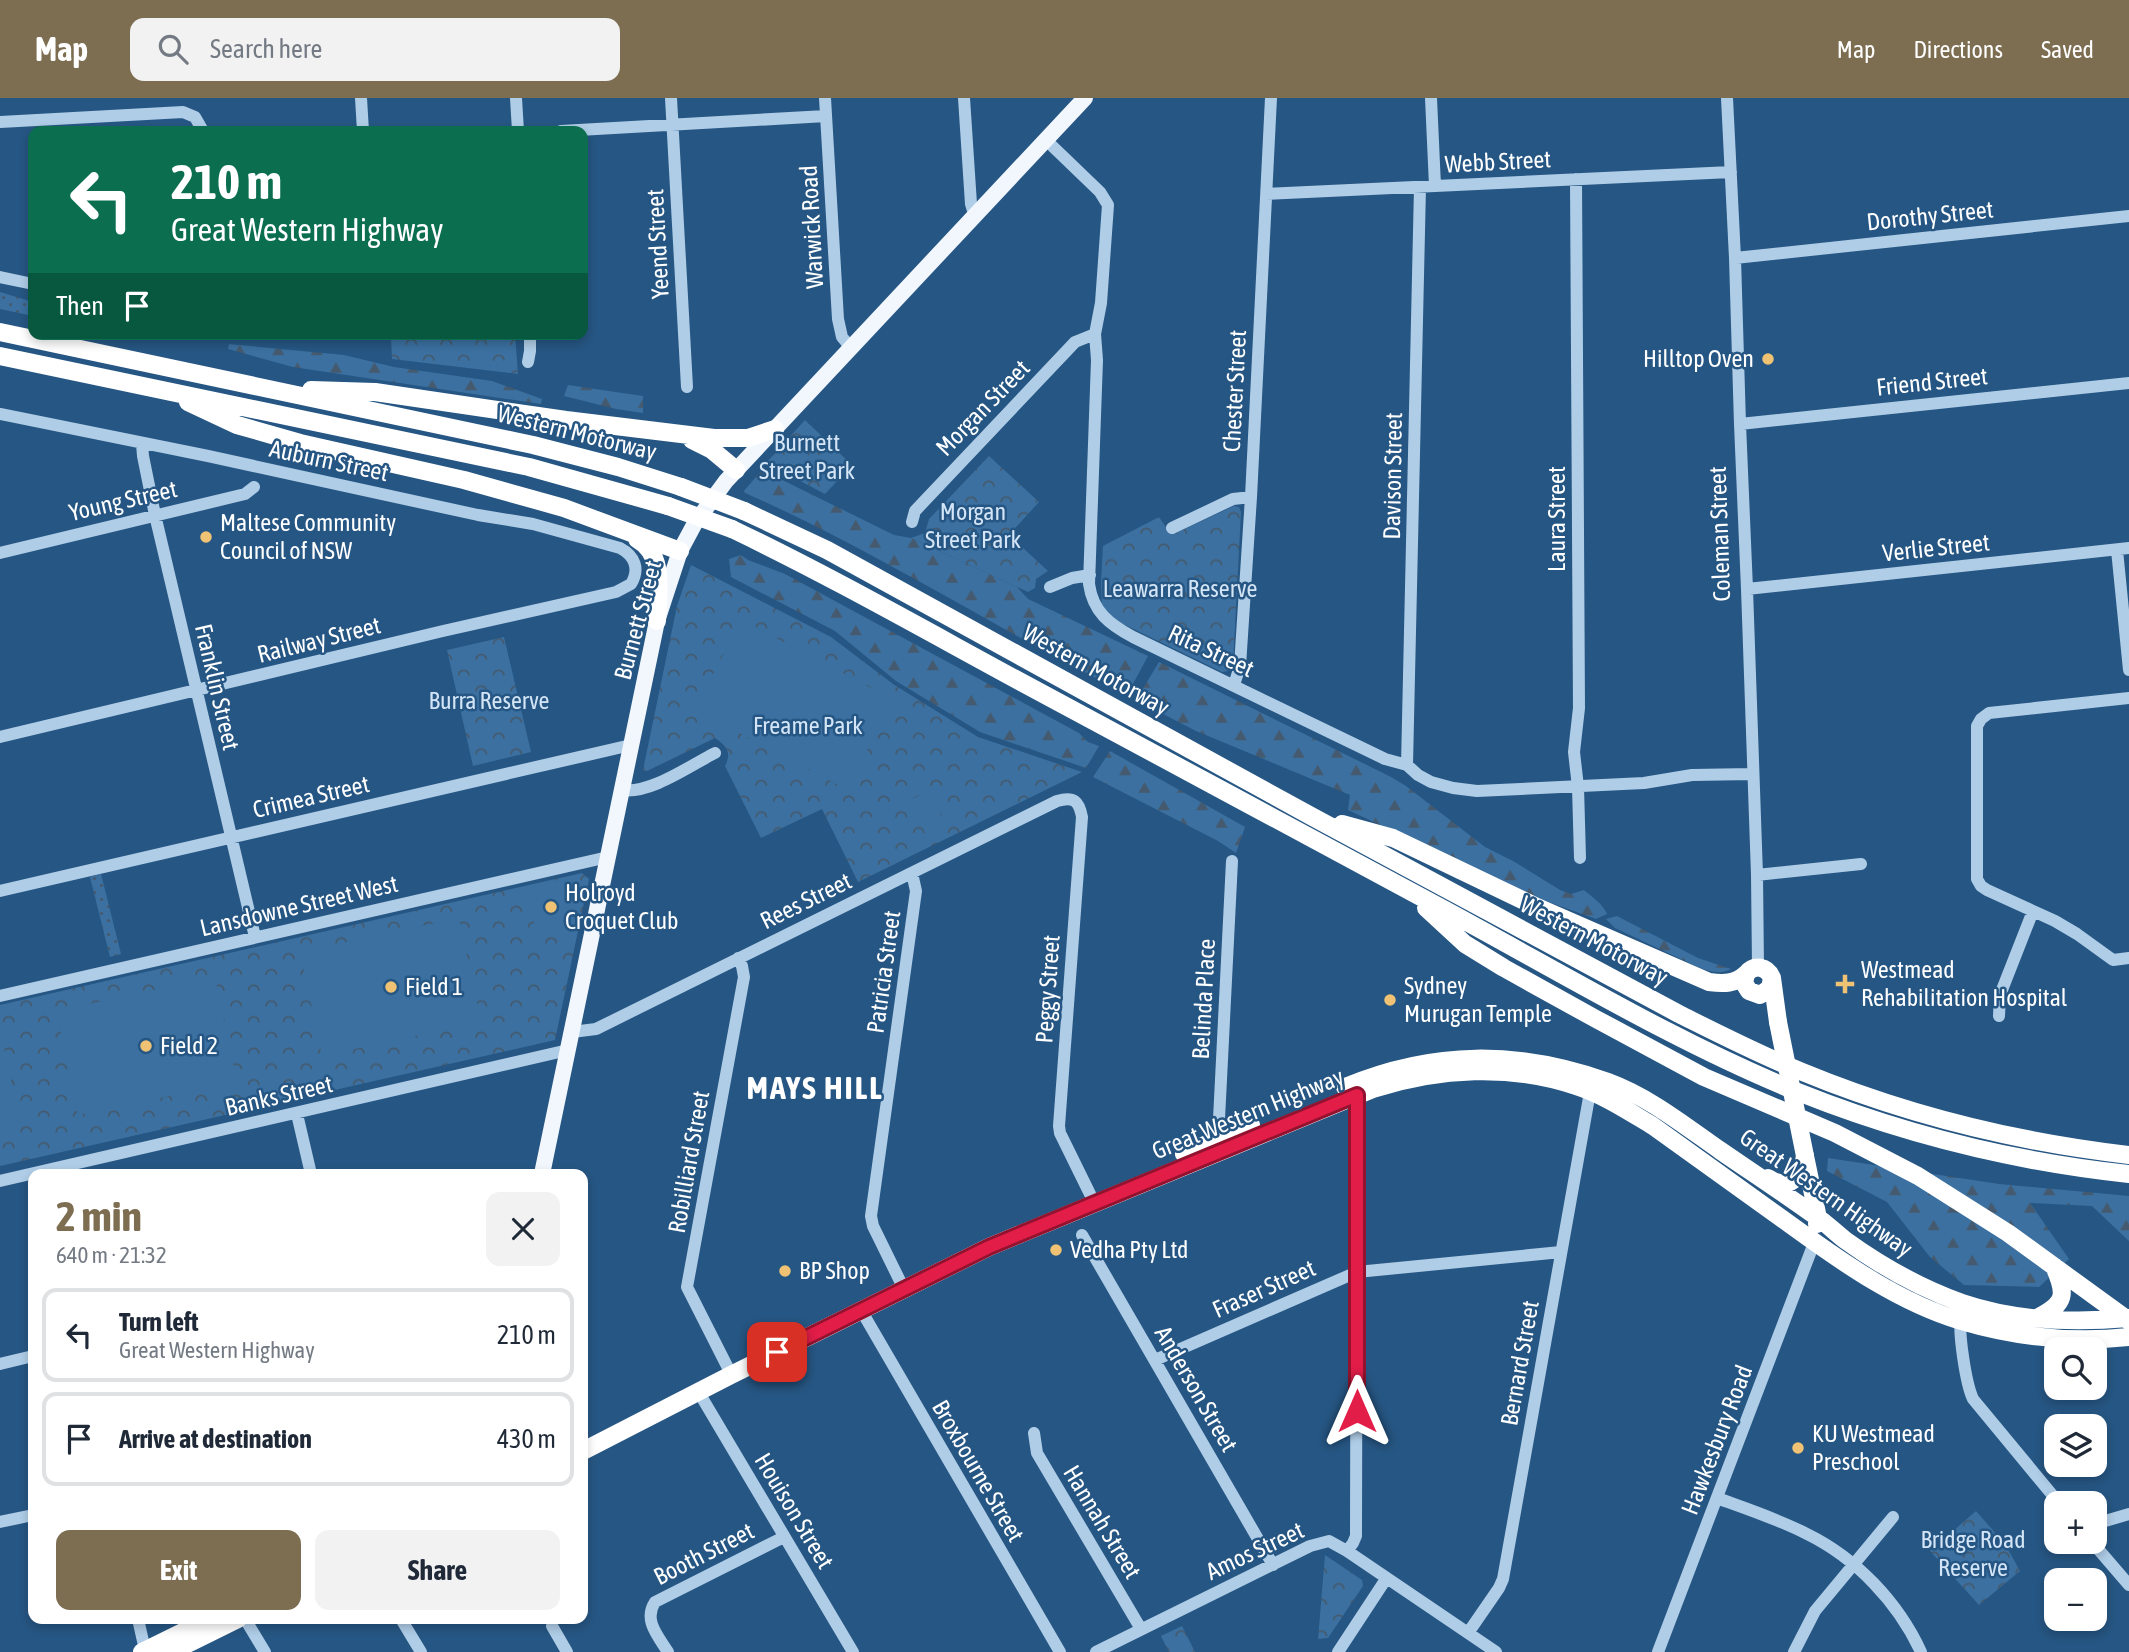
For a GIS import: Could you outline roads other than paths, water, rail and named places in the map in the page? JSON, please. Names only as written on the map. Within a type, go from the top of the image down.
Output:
[{"type":"highway","name":"Western Motorway","points":[[0,332],[28,338]]},
{"type":"highway","name":"Western Motorway","points":[[38,340],[573,455],[681,486],[744,511],[839,557],[1679,1014],[1802,1072],[1901,1107],[1972,1127],[2052,1144],[2129,1155]]},
{"type":"highway","name":"Western Motorway","points":[[0,356],[528,467],[668,506],[732,529],[836,581],[1739,1066],[1797,1091],[1899,1127],[1963,1144],[2077,1168],[2129,1174]]},
{"type":"highway","points":[[265,388],[375,392],[680,435],[734,440],[775,429]]},
{"type":"highway","points":[[159,389],[237,425],[353,456],[516,493],[680,551]]},
{"type":"highway","points":[[680,435],[712,450],[736,470]]},
{"type":"highway","points":[[608,524],[642,542],[653,556],[658,573],[657,621]]},
{"type":"highway","points":[[1311,816],[1393,838],[1549,912],[1710,982],[1731,982],[1758,973]]},
{"type":"highway","points":[[1404,888],[1465,944],[1504,968],[1704,1077],[1835,1133],[1918,1176],[2008,1233],[2127,1319]]},
{"type":"highway","points":[[1758,973],[1770,988],[1760,995],[1753,994],[1746,988],[1744,979],[1758,973]]},
{"type":"highway","name":"Coleman Street","points":[[1758,973],[1778,1022],[1818,1218],[1814,1242]]},
{"type":"highway","name":"Coleman Street","points":[[1753,994],[1778,1022]]},
{"type":"highway","name":"Great Western Highway","points":[[588,1435],[978,1242],[1376,1074],[1440,1060],[1503,1058],[1538,1063],[1617,1086],[1672,1116],[1818,1218],[1845,1240],[1962,1312],[2089,1321],[2127,1319]]},
{"type":"highway","name":"Great Western Highway","points":[[588,1448],[998,1243],[1357,1095],[1422,1076],[1469,1071],[1520,1074],[1554,1080],[1623,1107],[1814,1242],[1880,1285],[1962,1312],[2007,1332],[2095,1339],[2129,1336]]},
{"type":"highway","points":[[1739,1164],[1755,1169],[1773,1182],[1782,1184],[1790,1183],[1796,1178],[1803,1167],[1805,1156]]},
{"type":"highway","points":[[2037,1318],[2060,1303],[2063,1286],[2054,1266]]},
{"type":"highway","points":[[144,1651],[198,1624]]},
{"type":"highway","points":[[171,1652],[228,1624]]},
{"type":"main road","name":"Burnett Street","points":[[543,1169],[657,621],[680,551],[707,506],[736,470],[1085,98]]},
{"type":"street","points":[[361,98],[363,126]]},
{"type":"street","points":[[516,98],[518,126]]},
{"type":"street","name":"Yeend Street","points":[[671,98],[687,387]]},
{"type":"street","name":"Warwick Road","points":[[825,98],[839,326],[844,341],[852,349]]},
{"type":"street","points":[[964,98],[971,202],[975,217]]},
{"type":"street","name":"Chester Street","points":[[1234,685],[1240,666],[1251,497],[1270,98]]},
{"type":"street","points":[[1431,98],[1435,186]]},
{"type":"street","name":"Coleman Street","points":[[1727,98],[1747,589],[1758,973]]},
{"type":"street","points":[[0,122],[183,112],[195,117],[200,126]]},
{"type":"street","points":[[588,130],[827,116]]},
{"type":"street","name":"Rita Street","points":[[1046,140],[1107,201],[1101,303],[1095,334],[1097,360],[1090,593],[1093,603],[1109,623],[1385,759],[1407,765],[1425,778],[1460,790],[1644,783],[1692,775],[1752,774]]},
{"type":"street","name":"Webb Street","points":[[1266,194],[1731,172]]},
{"type":"street","name":"Laura Street","points":[[1576,179],[1579,708],[1574,752],[1580,858]]},
{"type":"street","name":"Davison Street","points":[[1407,765],[1420,187]]},
{"type":"street","name":"Dorothy Street","points":[[1735,258],[2129,216]]},
{"type":"street","points":[[0,277],[28,283]]},
{"type":"street","name":"Morgan Street","points":[[912,522],[915,511],[1075,342],[1095,334]]},
{"type":"street","points":[[528,362],[530,340]]},
{"type":"street","name":"Friend Street","points":[[1740,424],[2129,383]]},
{"type":"street","name":"Auburn Street","points":[[0,414],[464,512],[533,524],[620,548],[631,555],[636,569]]},
{"type":"street","name":"Franklin Street","points":[[142,444],[155,515],[254,937]]},
{"type":"street","name":"Young Street","points":[[0,553],[245,494],[254,487]]},
{"type":"street","points":[[1172,528],[1233,499],[1251,497]]},
{"type":"street","points":[[2123,549],[2129,670]]},
{"type":"street","name":"Verlie Street","points":[[1747,589],[2123,549]]},
{"type":"street","name":"Railway Street","points":[[0,737],[621,591],[631,584],[636,569]]},
{"type":"street","points":[[1050,587],[1072,578],[1090,575]]},
{"type":"street","points":[[2129,698],[1989,713],[1977,726],[1978,879],[1981,886],[2077,934],[2113,960],[2129,958]]},
{"type":"street","name":"Crimea Street","points":[[0,891],[631,745]]},
{"type":"street","points":[[622,790],[631,792],[648,788],[715,753]]},
{"type":"street","name":"Peggy Street","points":[[1057,801],[1066,798],[1073,800],[1080,807],[1082,817],[1059,1130],[1090,1194]]},
{"type":"street","name":"Rees Street","points":[[572,1032],[596,1029],[1057,801]]},
{"type":"street","name":"Lansdowne Street West","points":[[0,996],[608,857]]},
{"type":"street","name":"Belinda Place","points":[[1218,1139],[1232,861]]},
{"type":"street","points":[[1757,875],[1861,864]]},
{"type":"street","name":"Patricia Street","points":[[900,1281],[873,1226],[871,1216],[916,891],[912,873]]},
{"type":"street","points":[[1998,1016],[2000,995],[2033,911]]},
{"type":"street","name":"Robilliard Street","points":[[727,1366],[687,1287],[744,977],[737,958]]},
{"type":"street","name":"Banks Street","points":[[59,1169],[568,1050]]},
{"type":"street","name":"Bernard Street","points":[[1468,1633],[1503,1579],[1590,1092]]},
{"type":"street","points":[[1347,1551],[1356,1535],[1357,1095]]},
{"type":"street","points":[[297,1114],[310,1169]]},
{"type":"street","name":"Banks Street","points":[[0,1181],[28,1176]]},
{"type":"street","name":"Anderson Street","points":[[1082,1235],[1273,1565]]},
{"type":"street","name":"Hawkesbury Road","points":[[1657,1652],[1814,1242]]},
{"type":"street","name":"Fraser Street","points":[[1155,1360],[1357,1272],[1561,1252]]},
{"type":"street","name":"Broxbourne Street","points":[[861,1310],[1059,1652]]},
{"type":"street","points":[[1962,1312],[1969,1387],[1973,1399],[2049,1491]]},
{"type":"street","points":[[0,1364],[28,1357]]},
{"type":"street","name":"Houison Street","points":[[698,1391],[853,1652]]},
{"type":"street","name":"Hannah Street","points":[[1034,1433],[1037,1453],[1142,1629]]},
{"type":"street","points":[[1717,1498],[1808,1534],[1833,1549],[1887,1599],[1902,1618],[1921,1652]]},
{"type":"street","points":[[2107,1520],[2129,1514]]},
{"type":"street","points":[[0,1522],[28,1516]]},
{"type":"street","points":[[1794,1652],[1815,1611],[1893,1517]]},
{"type":"street","name":"Booth Street","points":[[668,1652],[651,1622],[650,1610],[655,1602],[785,1536]]},
{"type":"street","name":"Amos Street","points":[[1096,1652],[1310,1546],[1329,1541],[1496,1652]]},
{"type":"street","points":[[2102,1554],[2129,1586]]},
{"type":"street","points":[[1338,1652],[1386,1579]]},
{"type":"street","points":[[139,1624],[144,1651]]},
{"type":"street","points":[[248,1624],[265,1652]]},
{"type":"street","points":[[404,1624],[421,1652]]},
{"type":"street","points":[[552,1626],[567,1652]]},
{"type":"place","name":"Hilltop Oven","points":[[1768,359]]},
{"type":"place","name":"Maltese Community Council of NSW","points":[[206,537]]},
{"type":"place","name":"Holroyd Croquet Club","points":[[551,907]]},
{"type":"place","name":"Westmead Rehabilitation Hospital","points":[[1845,984]]},
{"type":"place","name":"Field 1","points":[[391,987]]},
{"type":"place","name":"Sydney Murugan Temple","points":[[1390,1000]]},
{"type":"place","name":"Field 2","points":[[146,1046]]},
{"type":"place","name":"Vedha Pty Ltd","points":[[1056,1250]]},
{"type":"place","name":"BP Shop","points":[[785,1271]]},
{"type":"place","name":"KU Westmead Preschool","points":[[1798,1448]]},
{"type":"district","name":"MAYS HILL","points":[[815,1088]]},
{"type":"park label","name":"Burnett Street Park","points":[[807,457]]},
{"type":"park label","name":"Morgan Street Park","points":[[973,526]]},
{"type":"park label","name":"Leawarra Reserve","points":[[1180,589]]},
{"type":"park label","name":"Burra Reserve","points":[[489,701]]},
{"type":"park label","name":"Freame Park","points":[[808,726]]},
{"type":"park label","name":"Bridge Road Reserve","points":[[1973,1554]]}]
